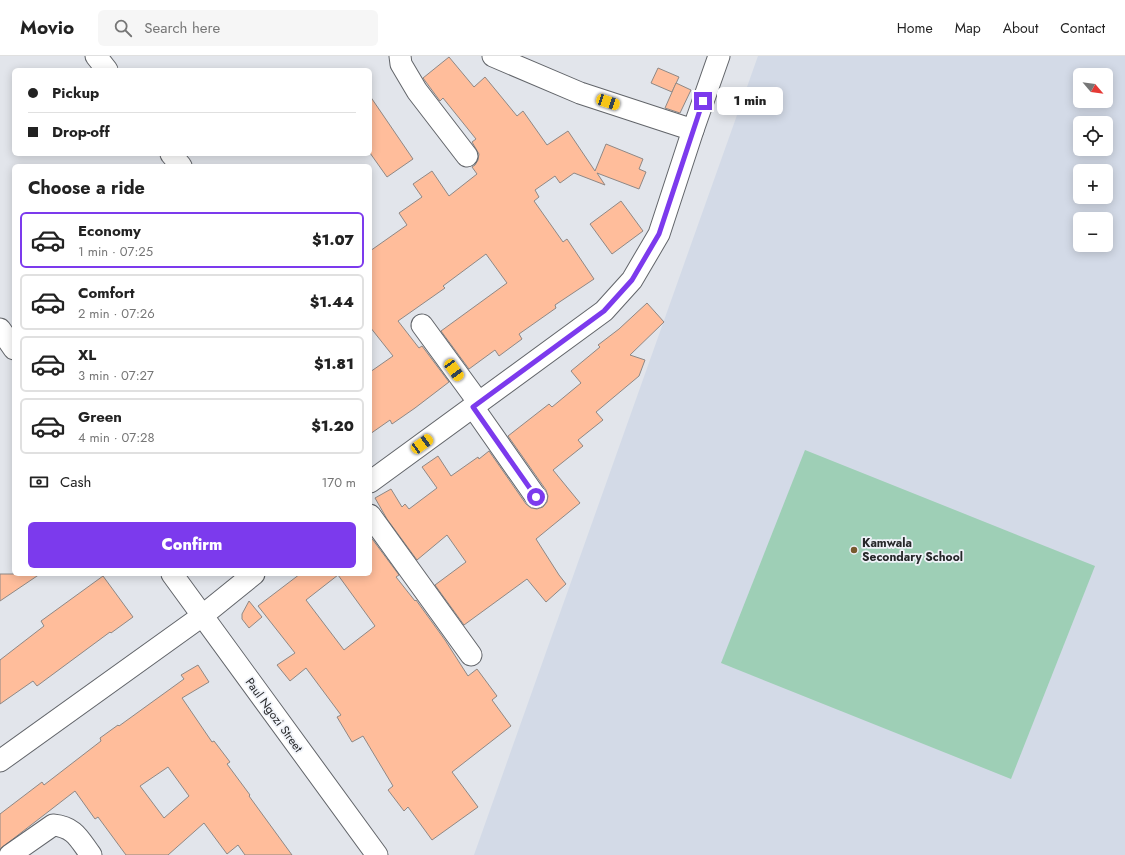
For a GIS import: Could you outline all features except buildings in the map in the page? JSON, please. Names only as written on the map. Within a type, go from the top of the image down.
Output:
[{"type":"street","points":[[96,56],[105,68]]},
{"type":"street","points":[[400,56],[401,64],[417,91],[467,156]]},
{"type":"street","points":[[493,56],[580,93],[693,130]]},
{"type":"street","points":[[372,481],[604,311],[632,280],[659,234],[719,56]]},
{"type":"street","points":[[173,156],[179,164]]},
{"type":"street","points":[[422,325],[536,497]]},
{"type":"street","points":[[0,329],[12,346]]},
{"type":"street","points":[[372,518],[471,655]]},
{"type":"street","name":"Paul Ngozi Street","points":[[173,576],[377,855]]},
{"type":"street","points":[[0,761],[202,616],[252,576]]},
{"type":"street","points":[[10,855],[53,825],[64,826],[74,833],[91,855]]},
{"type":"shaded area","name":"Kamwala Secondary School","points":[[758,56],[1125,56],[1125,855],[474,855]]},
{"type":"green space","points":[[805,450],[1095,566],[1011,779],[721,663]]},
{"type":"place","name":"Kamwala Secondary School","points":[[854,550]]},
{"type":"route","points":[[536,497],[473,407],[604,311],[632,280],[659,234],[703,101]]}]
